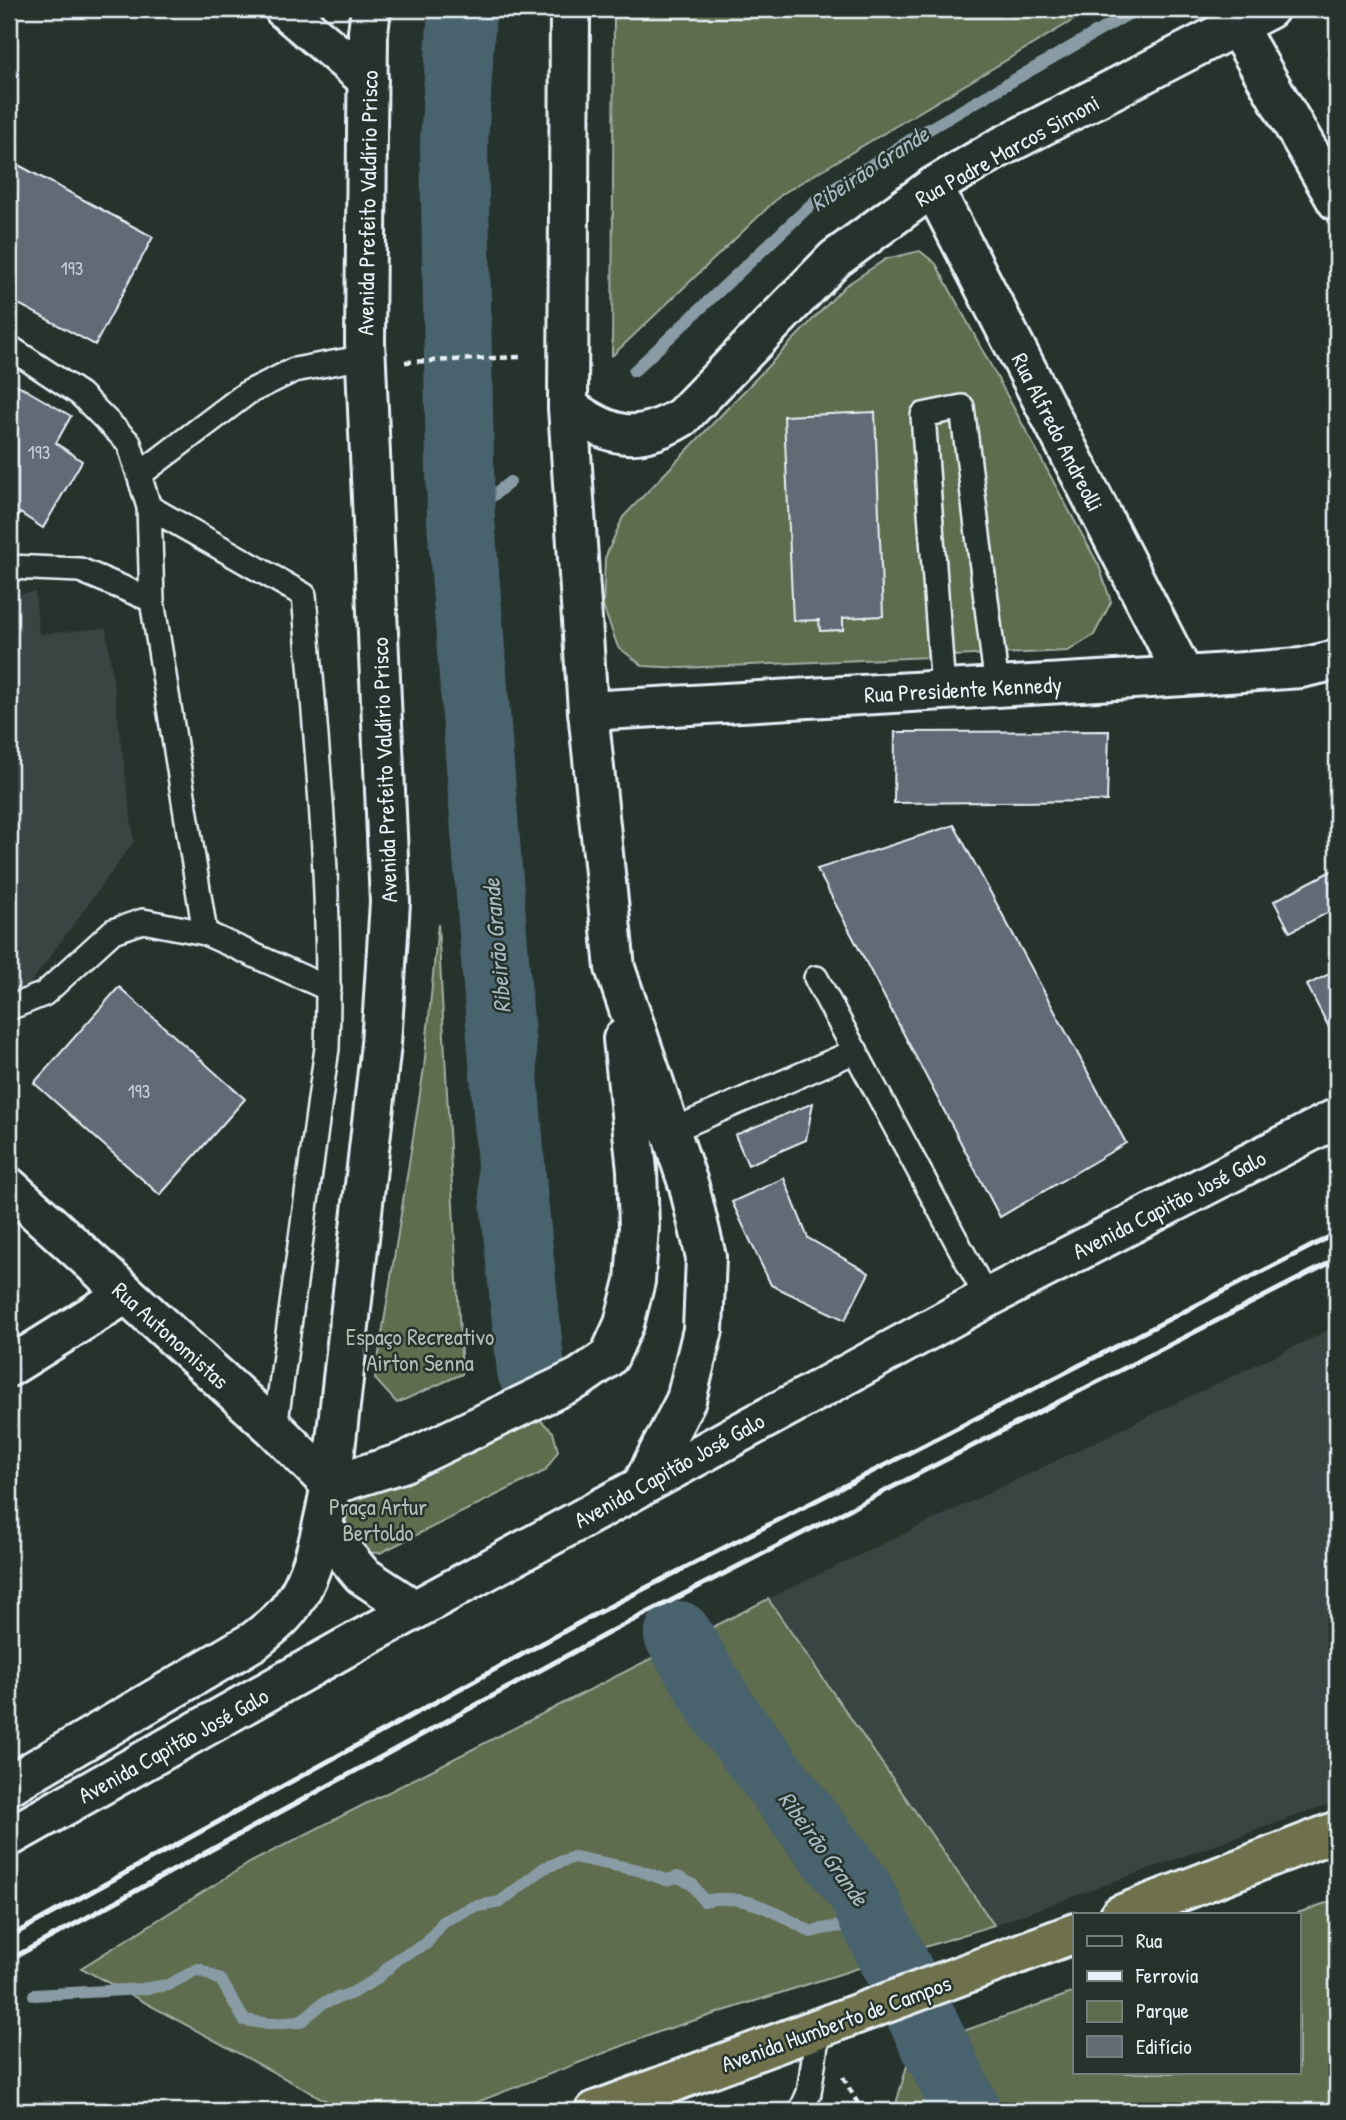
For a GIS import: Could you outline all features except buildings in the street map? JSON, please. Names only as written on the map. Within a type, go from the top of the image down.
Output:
[{"type":"highway","points":[[1125,1913],[1337,1831]]},
{"type":"highway","name":"Avenida Humberto de Campos","points":[[595,2111],[1073,1934]]},
{"type":"main road","points":[[284,9],[368,80]]},
{"type":"main road","name":"Avenida Prefeito Valdírio Prisco","points":[[323,1527],[331,1485],[381,1044],[390,902],[382,359],[368,80],[371,9]]},
{"type":"main road","points":[[331,1485],[402,1463],[579,1378],[609,1357],[624,1324],[635,1281],[639,1227],[637,1170],[588,710],[568,407],[570,9]]},
{"type":"main road","points":[[1253,18],[1337,201]]},
{"type":"main road","name":"Rua Padre Marcos Simoni","points":[[568,407],[595,425],[624,435],[643,435],[662,429],[682,417],[835,258],[933,187],[997,149],[1253,18]]},
{"type":"main road","name":"Rua Alfredo Andreolli","points":[[933,187],[1184,676]]},
{"type":"main road","name":"Rua Presidente Kennedy","points":[[588,710],[1184,676],[1301,668],[1337,660]]},
{"type":"main road","points":[[615,968],[690,1186],[706,1257],[703,1330],[686,1400],[642,1485]]},
{"type":"main road","name":"Avenida Capitão José Galo","points":[[9,1837],[415,1609],[987,1298],[1337,1118]]},
{"type":"main road","name":"Rua Autonomistas","points":[[9,1187],[275,1429],[331,1485]]},
{"type":"main road","points":[[9,1367],[126,1294]]},
{"type":"main road","points":[[336,1434],[402,1463]]},
{"type":"main road","points":[[323,1527],[362,1575],[415,1609]]},
{"type":"main road","name":"Avenida Capitão José Galo","points":[[9,1785],[254,1641],[284,1616],[303,1586],[323,1527]]},
{"type":"lane","points":[[9,347],[80,394],[129,443],[149,507],[152,600],[205,933]]},
{"type":"lane","points":[[139,475],[247,393],[294,370],[382,359]]},
{"type":"lane","points":[[943,690],[923,415],[962,407],[997,687]]},
{"type":"lane","points":[[149,507],[304,594],[327,856],[327,1048],[275,1429]]},
{"type":"lane","points":[[9,567],[80,569],[152,600]]},
{"type":"lane","points":[[9,1008],[44,994],[113,931],[143,921],[205,933],[329,989]]},
{"type":"lane","points":[[816,978],[987,1298]]},
{"type":"lane","points":[[671,1131],[856,1051]]},
{"type":"lane","points":[[801,2111],[808,2093],[818,2030]]},
{"type":"path","points":[[382,359],[520,357]]},
{"type":"shaded area","points":[[35,592],[39,634],[106,628],[134,841],[25,991],[9,992],[9,595]]},
{"type":"shaded area","points":[[1337,1326],[1337,1801],[994,1925],[768,1599]]},
{"type":"green space","points":[[614,9],[1092,9],[782,194],[612,356]]},
{"type":"green space","points":[[920,251],[936,264],[1099,566],[1111,602],[1094,635],[1068,651],[682,668],[643,666],[618,647],[603,606],[605,558],[623,517],[845,286],[886,259]]},
{"type":"green space","name":"Espaço Recreativo Airton Senna","points":[[438,924],[462,1374],[397,1403],[375,1379],[424,1068]]},
{"type":"green space","name":"Praça Artur Bertoldo","points":[[538,1418],[553,1432],[558,1451],[545,1471],[380,1553],[356,1552],[345,1526],[350,1497]]},
{"type":"green space","points":[[768,1599],[994,1925],[661,2031],[454,2111],[345,2111],[81,1968],[251,1862]]},
{"type":"green space","points":[[1337,1899],[1337,2111],[988,2111],[949,2036],[1073,1993],[1073,2074],[1300,2074],[1300,1913],[1298,1913]]},
{"type":"green space","points":[[912,2048],[942,2111],[894,2111]]},
{"type":"water","points":[[949,2036],[988,2111],[942,2111],[912,2048]]},
{"type":"waterway","name":"Ribeirão Grande","points":[[462,9],[454,143],[461,521],[513,1190],[531,1371]]},
{"type":"waterway","name":"Ribeirão Grande","points":[[634,371],[816,200],[910,140],[1137,9]]},
{"type":"waterway","name":"Ribeirão Grande","points":[[461,521],[510,482]]},
{"type":"waterway","name":"Ribeirão Grande","points":[[678,1635],[725,1714],[859,1889],[967,2111]]},
{"type":"waterway","points":[[34,1995],[168,1985],[198,1969],[221,1980],[244,2020],[269,2024],[300,2022],[323,2003],[352,1993],[375,1980],[399,1958],[426,1944],[444,1921],[473,1907],[500,1902],[544,1868],[574,1857],[638,1870],[666,1880],[678,1877],[693,1885],[704,1901],[733,1899],[760,1906],[811,1932],[847,1926],[882,1938]]},
{"type":"railway","points":[[9,1937],[599,1612],[1337,1233]]},
{"type":"railway","points":[[9,1960],[610,1632],[1337,1259]]}]
